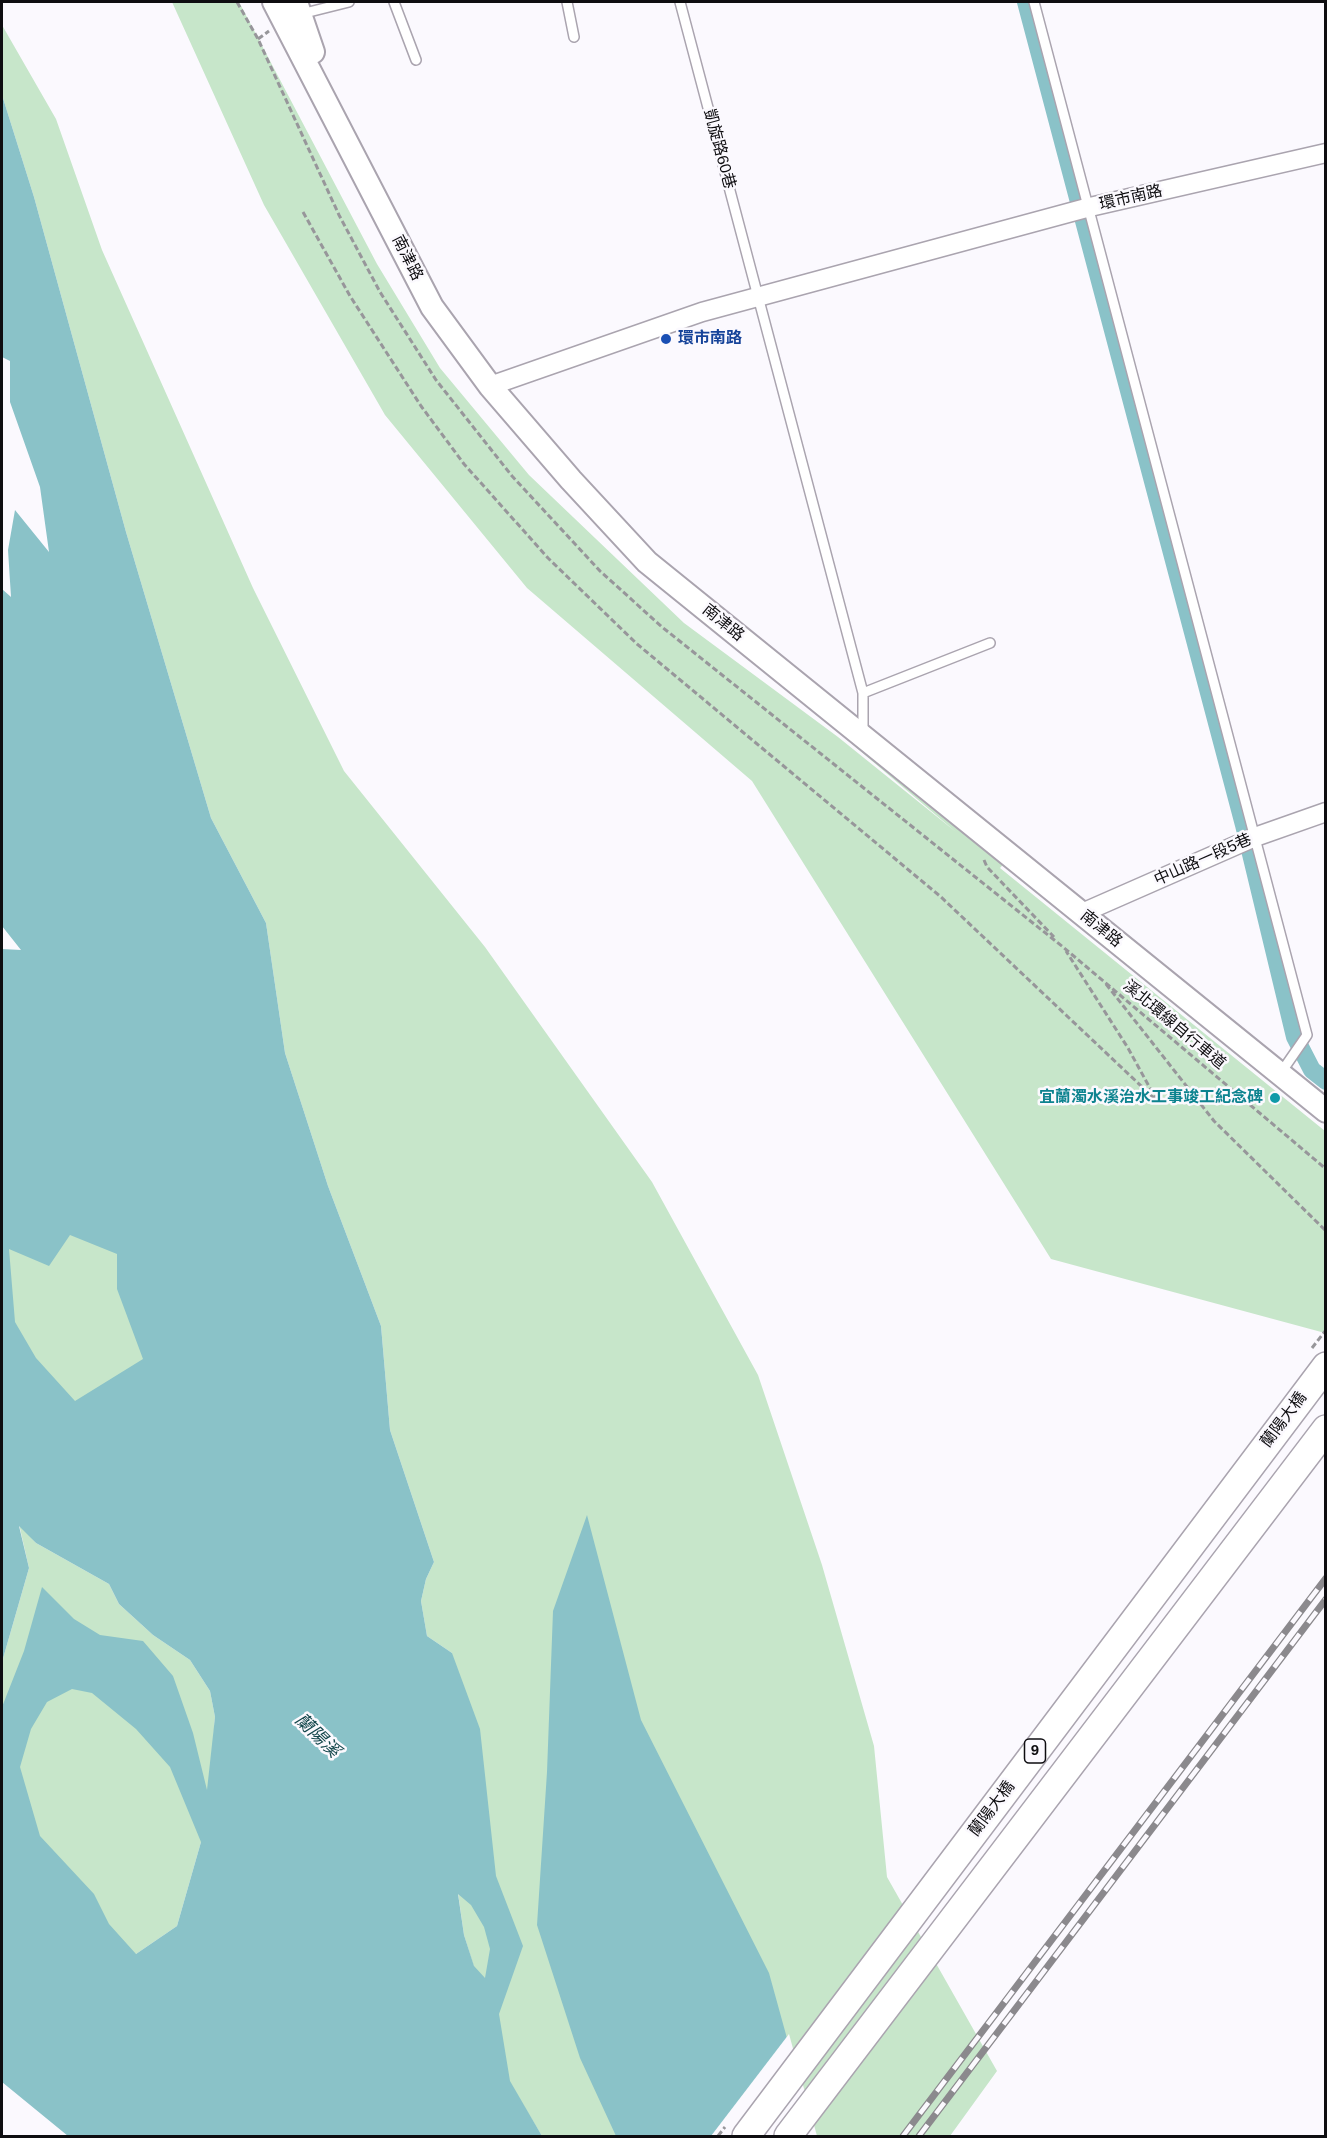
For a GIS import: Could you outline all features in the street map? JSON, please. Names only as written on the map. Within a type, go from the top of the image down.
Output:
[{"type":"main road","name":"蘭陽大橋","points":[[746,2136],[1326,1366]]},
{"type":"main road","name":"9","points":[[788,2136],[1326,1429]]},
{"type":"street","name":"南津路","points":[[274,2],[334,113],[432,307],[490,386],[571,480],[647,562],[1326,1111]]},
{"type":"street","points":[[298,8],[334,113]]},
{"type":"street","name":"環市南路","points":[[490,386],[702,312],[1081,210],[1326,153]]},
{"type":"street","name":"中山路一段5巷","points":[[1082,913],[1246,841],[1326,812]]},
{"type":"lane","points":[[298,8],[349,2]]},
{"type":"lane","points":[[394,2],[417,60]]},
{"type":"lane","points":[[567,2],[574,37]]},
{"type":"lane","name":"凱旋路60巷","points":[[680,2],[863,693],[863,736]]},
{"type":"lane","points":[[1034,2],[1081,210],[1246,841],[1307,1035],[1280,1075]]},
{"type":"lane","points":[[863,693],[990,643]]},
{"type":"path","points":[[237,2],[258,39]]},
{"type":"path","points":[[303,213],[350,296],[421,406],[464,464],[548,558],[637,644],[941,897],[1157,1101],[1128,1048],[1063,947],[987,867],[982,858]]},
{"type":"path","name":"溪北環線自行車道","points":[[1326,1169],[1101,978],[1214,1121],[1326,1231]]},
{"type":"green space","points":[[172,2],[239,2],[377,264],[440,368],[529,475],[684,623],[838,737],[956,832],[852,744],[860,737],[1007,860],[1000,868],[1325,1131],[1325,1333],[1051,1259],[752,781],[527,588],[385,415],[264,205]]},
{"type":"green space","points":[[2,25],[56,119],[102,250],[253,588],[344,771],[485,947],[652,1182],[758,1375],[822,1565],[874,1746],[887,1877],[997,2071],[950,2136],[542,2136],[510,2083],[464,1935],[458,1893],[452,1653],[427,1636],[421,1601],[426,1579],[434,1562],[390,1430],[381,1326],[328,1186],[285,1053],[266,923],[211,818],[126,532],[34,197],[2,95]]},
{"type":"green space","points":[[2,1142],[80,1146],[233,1520],[10,1378]]},
{"type":"green space","points":[[19,1524],[36,1543],[109,1584],[119,1604],[153,1635],[190,1660],[210,1691],[215,1717],[211,1769],[201,1842],[177,1926],[136,1954],[102,1951],[34,1843],[2,1769],[2,1662],[29,1568]]},
{"type":"water","name":"蘭陽溪","points":[[2,95],[34,197],[126,532],[211,818],[266,923],[285,1053],[328,1186],[381,1326],[390,1430],[434,1562],[426,1579],[421,1601],[427,1636],[452,1653],[480,1729],[496,1876],[523,1946],[499,2014],[510,2081],[542,2136],[68,2136],[2,2082],[2,1707],[24,1651],[42,1587],[74,1619],[100,1635],[143,1641],[173,1676],[193,1733],[207,1790],[215,1717],[210,1691],[190,1660],[153,1635],[119,1604],[109,1584],[36,1543],[19,1526],[29,1568],[2,1662],[2,949],[21,950],[2,926],[2,589],[11,597],[8,550],[15,510],[49,552],[40,487],[10,402],[10,361],[2,357]],"holes":[[[70,1235],[117,1254],[117,1289],[143,1359],[75,1401],[36,1358],[15,1322],[9,1249],[49,1266]],[[72,1689],[92,1693],[136,1729],[170,1767],[201,1842],[177,1926],[136,1954],[109,1924],[94,1894],[40,1836],[20,1767],[31,1729],[47,1702]],[[458,1894],[471,1905],[484,1927],[490,1949],[485,1978],[474,1966],[464,1935]]]},
{"type":"water","points":[[587,1515],[641,1720],[769,1973],[814,2136],[616,2136],[580,2058],[537,1925],[547,1772],[553,1611]]},
{"type":"pier","points":[[789,2034],[817,2136],[711,2136]]},
{"type":"waterway","points":[[1026,2],[1244,825],[1295,1037],[1312,1070],[1326,1081]]},
{"type":"railway","points":[[903,2136],[1326,1578]]},
{"type":"railway","points":[[919,2136],[1326,1599]]},
{"type":"place","name":"環市南路","points":[[666,339]]},
{"type":"place","name":"宜蘭濁水溪治水工事竣工紀念碑","points":[[1275,1098]]}]
